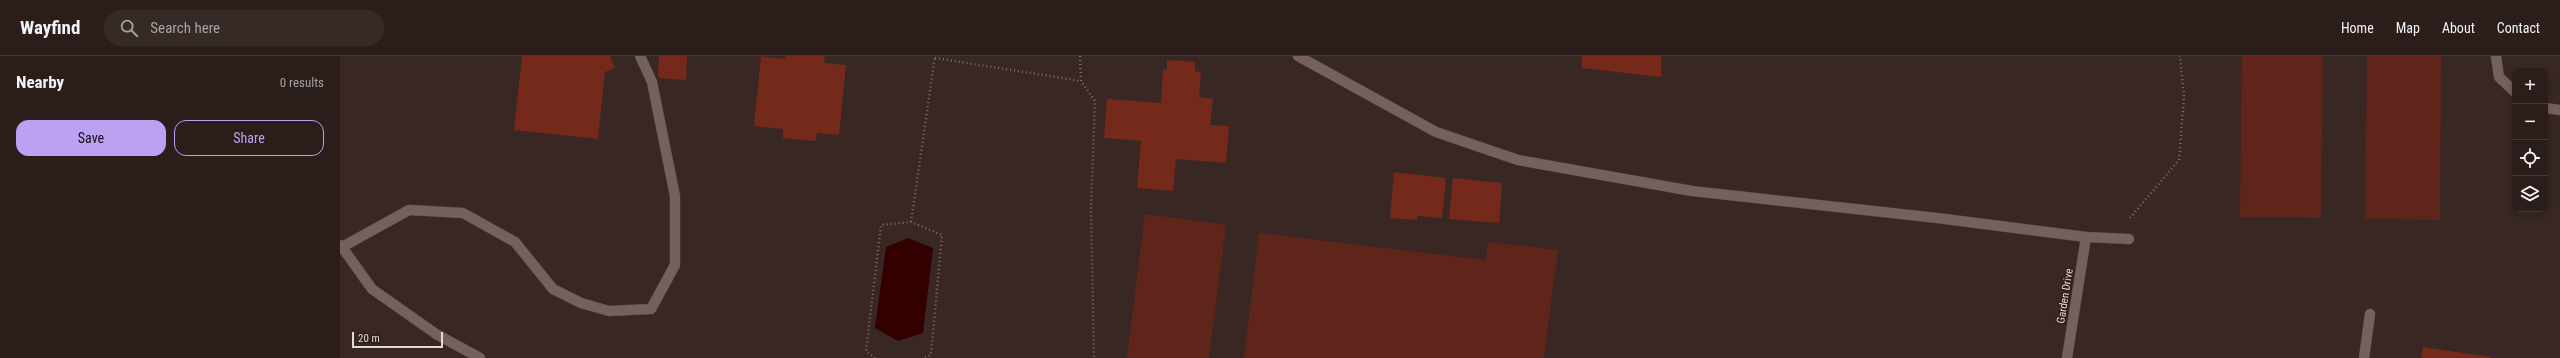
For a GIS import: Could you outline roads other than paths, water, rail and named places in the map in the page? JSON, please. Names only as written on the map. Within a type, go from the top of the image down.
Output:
[{"type":"street","points":[[480,358],[436,334],[372,289],[341,247],[409,210],[463,213],[515,242],[553,289],[581,303],[609,311],[651,309],[675,265],[675,196],[652,82],[640,56]]},
{"type":"street","points":[[1298,56],[1436,132],[1518,160],[1692,191],[1937,218],[2086,237],[2129,239]]},
{"type":"street","points":[[2496,56],[2499,77],[2512,89]]},
{"type":"street","points":[[2548,108],[2560,110]]},
{"type":"street","name":"Garden Drive","points":[[2067,358],[2086,237]]},
{"type":"street","points":[[2364,358],[2370,314]]}]
